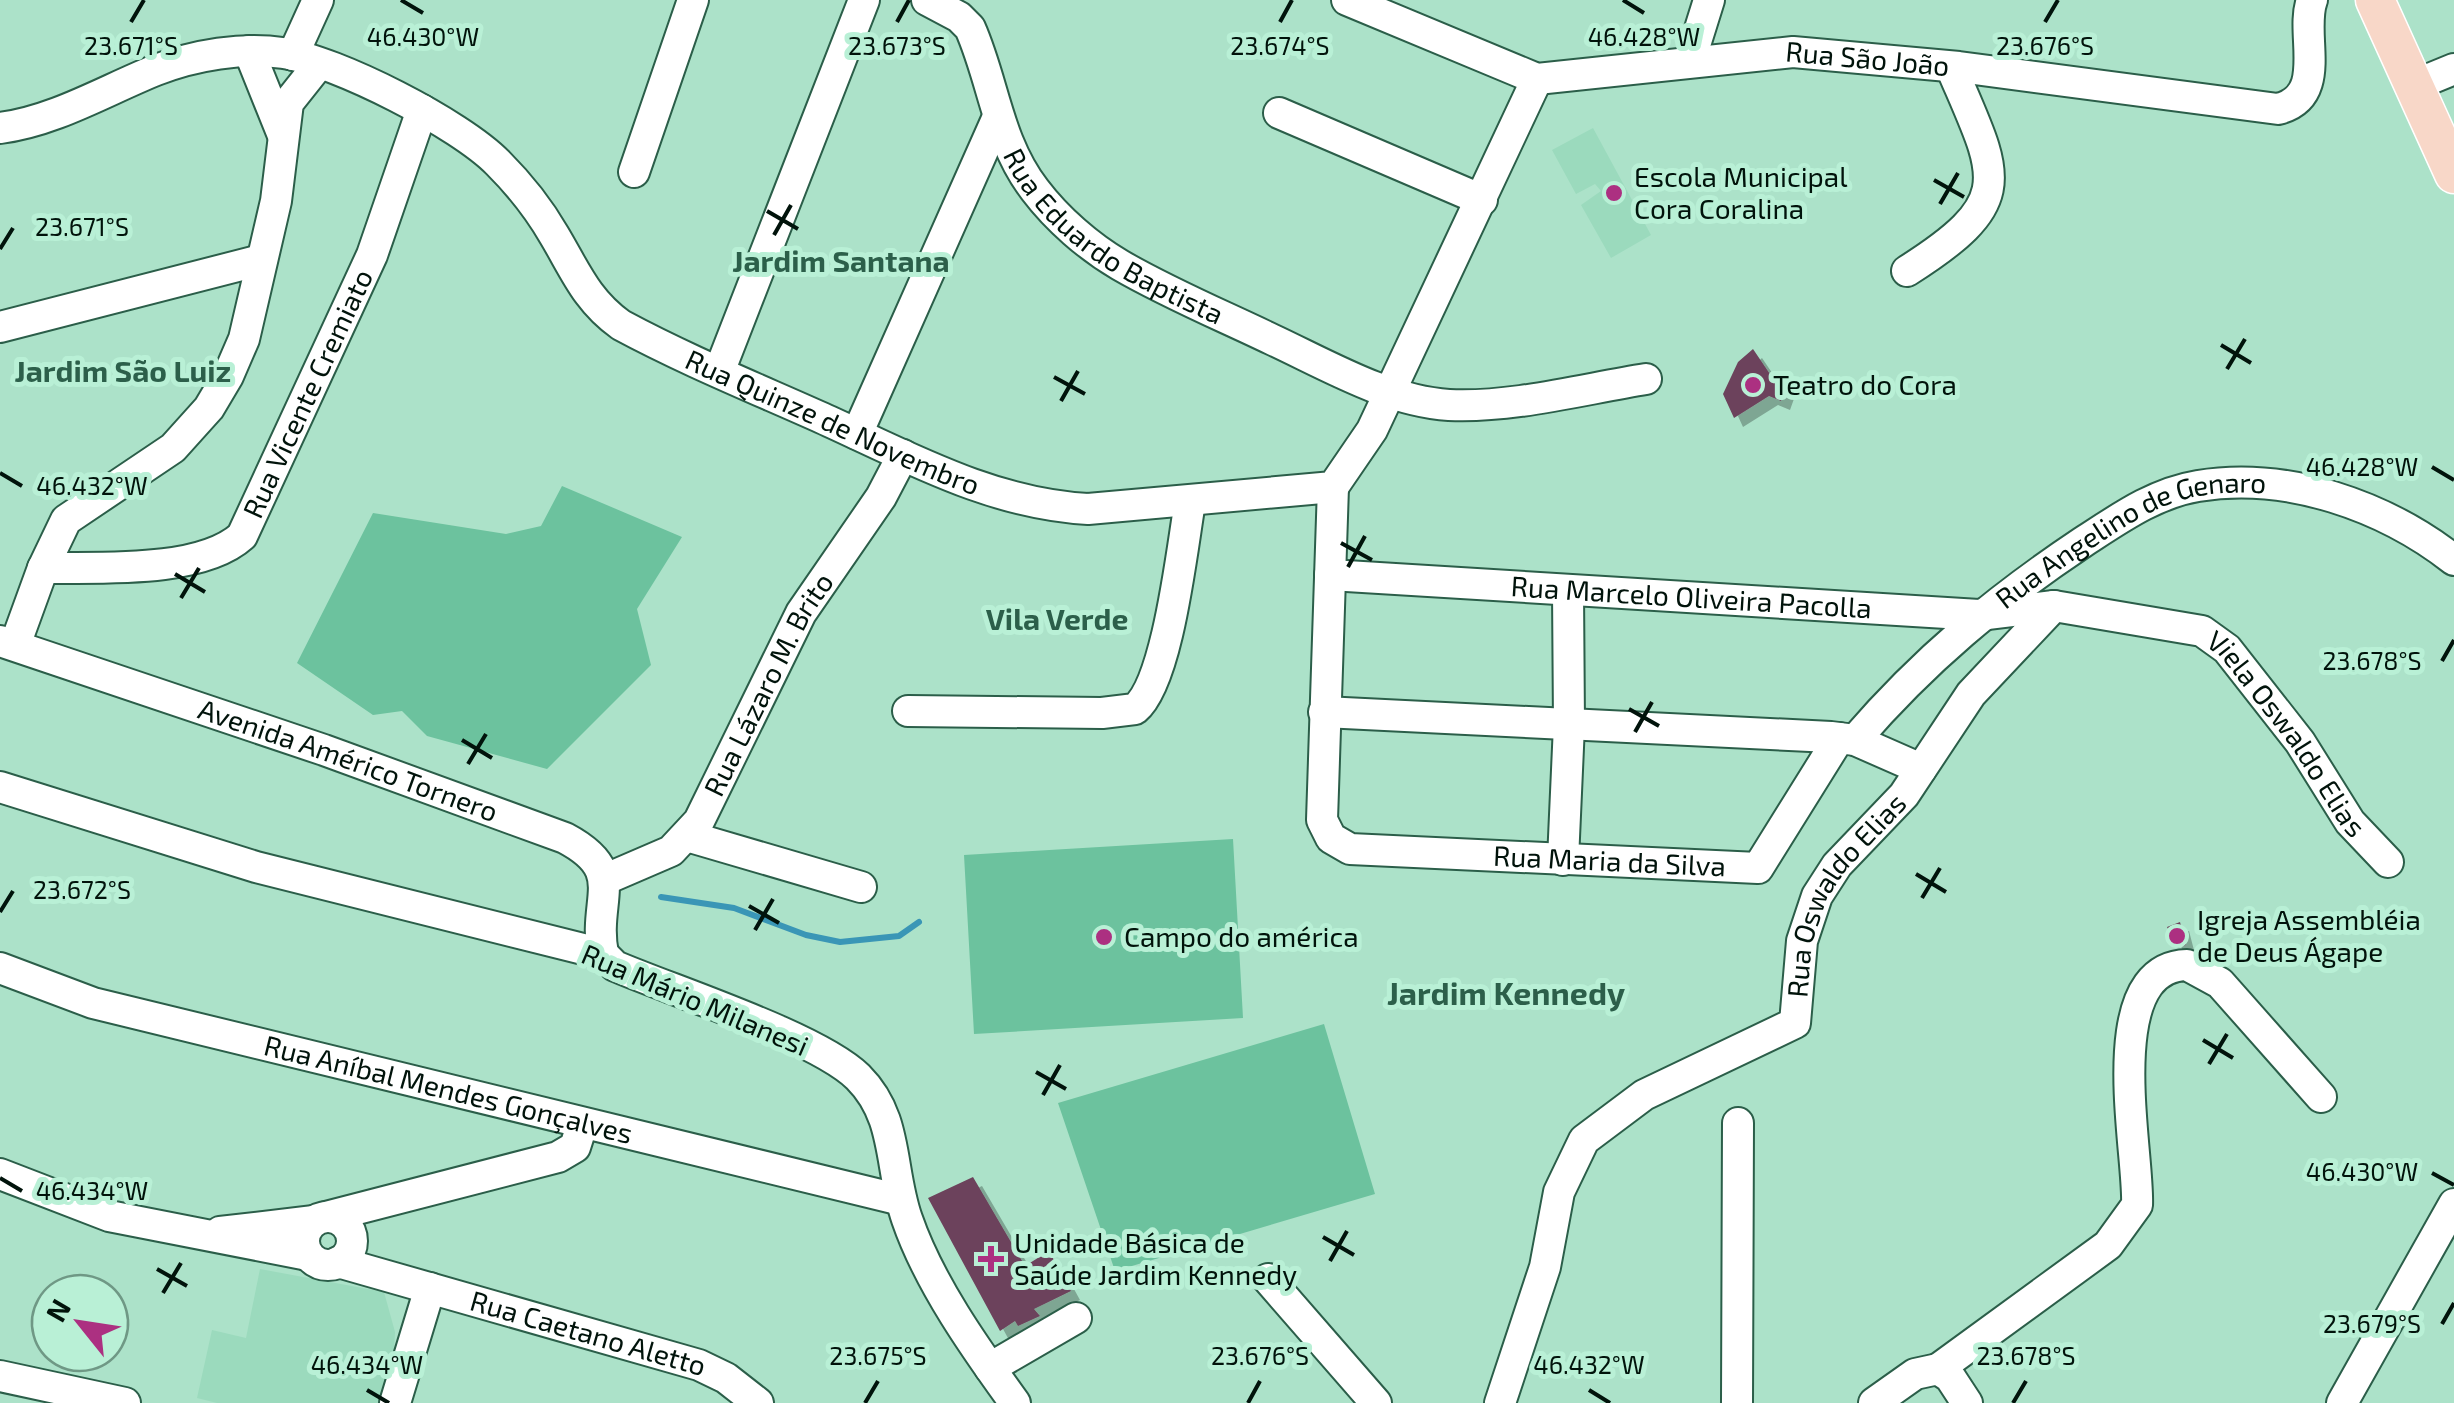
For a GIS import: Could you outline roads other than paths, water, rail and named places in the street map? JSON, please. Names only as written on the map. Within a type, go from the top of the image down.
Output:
[{"type":"main road","points":[[2375,0],[2454,174]]},
{"type":"street","points":[[7,643],[55,537],[72,514],[149,466],[209,408],[244,339],[276,201],[288,103],[306,60],[318,0]]},
{"type":"street","points":[[634,172],[693,0]]},
{"type":"street","points":[[718,372],[864,0]]},
{"type":"street","name":"Rua Eduardo Baptista","points":[[926,0],[960,17],[970,28],[997,119],[1035,190],[1106,255],[1192,302],[1388,392],[1449,405],[1646,379]]},
{"type":"street","points":[[1690,61],[1708,0]]},
{"type":"street","name":"Rua São João","points":[[1364,3],[1536,79],[1793,52],[1951,67],[2278,108],[2302,94],[2307,82],[2312,54],[2307,22],[2312,0]]},
{"type":"street","points":[[249,52],[282,133]]},
{"type":"street","name":"Rua Quinze de Novembro","points":[[0,128],[210,55],[249,52],[306,60],[422,110],[476,142],[525,192],[584,291],[604,313],[718,372],[902,455],[1008,498],[1048,507],[1088,509],[1190,502],[1333,487]]},
{"type":"street","points":[[1907,271],[1956,240],[1983,210],[1991,180],[1989,156],[1951,67]]},
{"type":"street","points":[[2415,85],[2454,68]]},
{"type":"street","points":[[1536,79],[1361,450],[1333,487],[1324,712],[1847,739],[1920,769]]},
{"type":"street","name":"Rua Vicente Cremiato","points":[[43,568],[163,562],[218,553],[242,536],[372,255],[422,110]]},
{"type":"street","points":[[1279,113],[1482,200]]},
{"type":"street","points":[[857,434],[997,119]]},
{"type":"street","points":[[0,327],[261,260]]},
{"type":"street","name":"Rua Lázaro M. Brito","points":[[606,879],[670,851],[687,836],[715,794],[801,613],[880,497],[902,455]]},
{"type":"street","name":"Rua Angelino de Genaro","points":[[1978,615],[2150,500],[2198,486],[2252,483],[2346,502],[2410,530],[2454,560]]},
{"type":"street","points":[[908,711],[1102,713],[1135,709],[1148,694],[1158,668],[1190,502]]},
{"type":"street","name":"Rua Marcelo Oliveira Pacolla","points":[[1330,575],[1978,615],[2054,606]]},
{"type":"street","points":[[1563,860],[1569,726],[1568,591]]},
{"type":"street","name":"Rua Oswaldo Elias","points":[[1500,1403],[1545,1266],[1559,1192],[1584,1140],[1644,1095],[1795,1023],[1799,1012],[1802,941],[1817,896],[1837,865],[1904,795],[1971,694],[2054,606]]},
{"type":"street","name":"Viela Oswaldo Elias","points":[[2054,606],[2202,631],[2227,649],[2300,742],[2350,822],[2388,862]]},
{"type":"street","name":"Rua Maria da Silva","points":[[1324,712],[1322,820],[1331,838],[1350,849],[1758,868],[1847,739],[1978,615]]},
{"type":"street","name":"Avenida Américo Tornero","points":[[7,643],[526,820],[592,854],[606,879]]},
{"type":"street","name":"Rua Mário Milanesi","points":[[0,787],[256,867],[602,954],[614,966],[802,1044],[855,1074],[885,1115],[901,1200],[917,1242],[990,1368],[1015,1403]]},
{"type":"street","points":[[687,836],[860,887]]},
{"type":"street","points":[[602,954],[599,936],[606,879]]},
{"type":"street","points":[[0,948],[9,972]]},
{"type":"street","points":[[1874,1403],[1915,1374],[1938,1370],[2108,1244],[2138,1206],[2127,1086],[2128,1051],[2147,992],[2167,971],[2187,965],[2220,983],[2320,1097]]},
{"type":"street","name":"Rua Aníbal Mendes Gonçalves","points":[[9,972],[93,1003],[901,1200]]},
{"type":"street","points":[[1737,1403],[1738,1123]]},
{"type":"street","points":[[331,1239],[380,1200],[470,1183],[558,1157],[575,1147],[582,1125]]},
{"type":"street","name":"Rua Caetano Aletto","points":[[0,1174],[109,1216],[197,1234],[331,1239],[377,1254],[419,1284],[699,1365],[726,1378],[758,1403]]},
{"type":"street","points":[[2342,1403],[2454,1204]]},
{"type":"street","points":[[1268,1279],[1376,1403]]},
{"type":"street","points":[[396,1403],[419,1284]]},
{"type":"street","points":[[990,1368],[1076,1318]]},
{"type":"street","points":[[1938,1370],[1950,1377],[1967,1403]]},
{"type":"street","points":[[0,1376],[125,1403]]},
{"type":"waterway","points":[[661,897],[734,908],[806,935],[840,942],[899,936],[919,922]]},
{"type":"place","name":"Escola Municipal Cora Coralina","points":[[1614,193]]},
{"type":"place","name":"Teatro do Cora","points":[[1753,385]]},
{"type":"place","name":"Igreja Assembléia de Deus Ágape","points":[[2177,936]]},
{"type":"place","name":"Campo do américa","points":[[1104,937]]},
{"type":"place","name":"Unidade Básica de Saúde Jardim Kennedy","points":[[991,1259]]},
{"type":"district","name":"Jardim Santana","points":[[841,262]]},
{"type":"district","name":"Jardim São Luiz","points":[[123,372]]},
{"type":"district","name":"Vila Verde","points":[[1057,620]]},
{"type":"district","name":"Jardim Kennedy","points":[[1506,994]]}]
